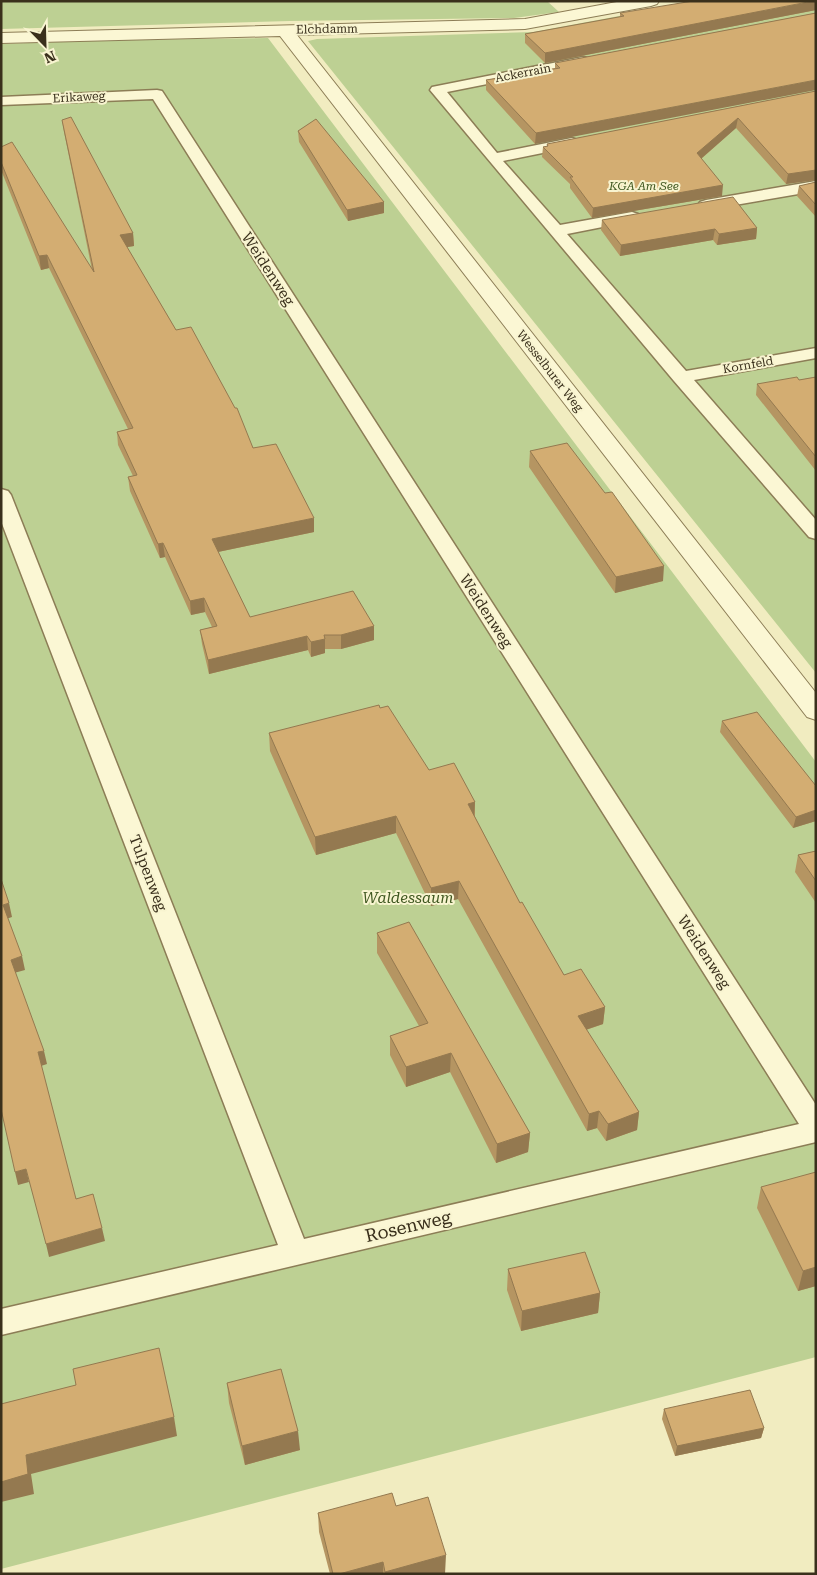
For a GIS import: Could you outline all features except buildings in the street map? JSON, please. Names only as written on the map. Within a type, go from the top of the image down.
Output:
[{"type":"street","name":"Elchdamm","points":[[1,38],[525,24],[651,1]]},
{"type":"street","name":"Wesselburer Weg","points":[[287,30],[287,34],[293,42],[816,711]]},
{"type":"lane","name":"Ackerrain","points":[[494,158],[437,90],[593,60]]},
{"type":"lane","name":"Erikaweg","points":[[1,101],[157,94]]},
{"type":"lane","name":"Weidenweg","points":[[157,94],[816,1129]]},
{"type":"lane","points":[[591,139],[494,158],[680,377],[816,533]]},
{"type":"lane","points":[[690,207],[816,186]]},
{"type":"lane","points":[[556,231],[652,214]]},
{"type":"lane","name":"Kornfeld","points":[[680,377],[816,353]]},
{"type":"lane","name":"Tulpenweg","points":[[1,495],[295,1252]]},
{"type":"lane","name":"Rosenweg","points":[[1,1322],[816,1129]]},
{"type":"green space","points":[[1,1],[547,1],[559,12],[514,18],[290,21],[1,29]]},
{"type":"green space","name":"KGA Am See","points":[[700,1],[816,1],[816,673],[308,41],[317,39],[533,32]]},
{"type":"green space","name":"Waldessaum","points":[[268,38],[816,762],[816,1357],[1,1569],[1,44]]}]
